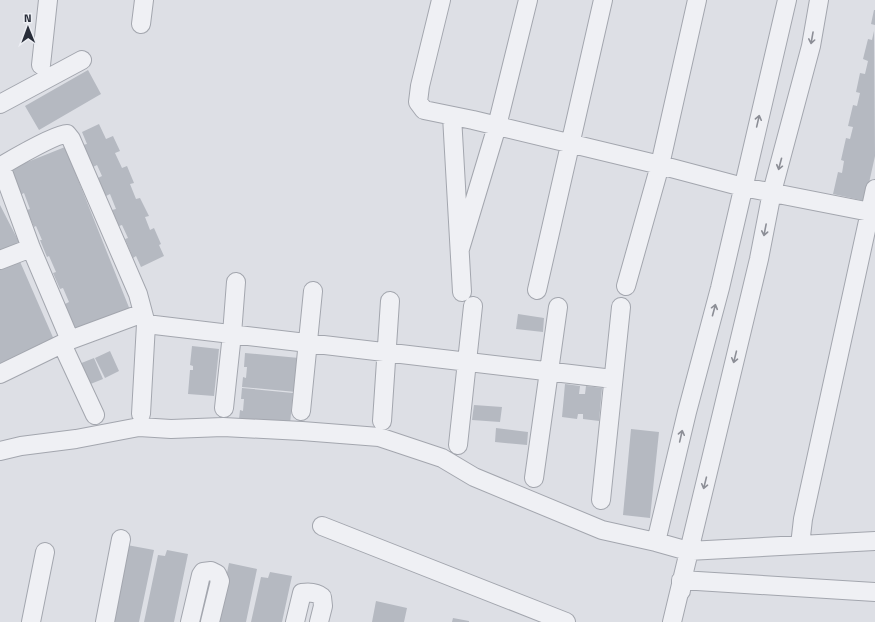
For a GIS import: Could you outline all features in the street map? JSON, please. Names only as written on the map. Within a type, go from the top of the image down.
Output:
[{"type":"street","points":[[41,65],[48,0]]},
{"type":"street","points":[[141,24],[144,0]]},
{"type":"street","points":[[441,0],[420,86],[418,102],[424,110],[660,165],[743,187],[872,213]]},
{"type":"street","points":[[460,249],[497,126],[528,0]]},
{"type":"street","points":[[537,290],[603,0]]},
{"type":"street","points":[[626,286],[660,165],[697,0]]},
{"type":"street","points":[[656,542],[687,412],[720,288],[787,0]]},
{"type":"street","points":[[672,622],[759,259],[772,192],[811,46],[819,0]]},
{"type":"street","points":[[0,104],[82,60]]},
{"type":"street","points":[[452,116],[460,249],[468,299],[466,362],[458,445]]},
{"type":"street","points":[[95,414],[66,342],[0,166],[62,134],[67,134],[71,139],[138,294],[145,319],[141,414]]},
{"type":"street","points":[[800,545],[803,519],[872,213],[875,189]]},
{"type":"street","points":[[0,260],[31,248]]},
{"type":"street","points":[[224,408],[236,282]]},
{"type":"street","points":[[301,411],[313,291]]},
{"type":"street","points":[[382,421],[390,301]]},
{"type":"street","points":[[534,478],[558,307]]},
{"type":"street","points":[[601,500],[620,307]]},
{"type":"street","points":[[0,374],[66,342],[145,319],[232,334],[613,379]]},
{"type":"street","points":[[0,451],[21,446],[76,439],[139,427],[171,429],[223,427],[379,437],[442,458],[474,477],[602,530],[688,551],[875,541]]},
{"type":"street","points":[[322,526],[566,622]]},
{"type":"street","points":[[105,622],[121,539]]},
{"type":"street","points":[[31,622],[45,552]]},
{"type":"street","points":[[190,622],[200,575],[203,572],[211,571],[217,574],[220,581],[210,622]]},
{"type":"street","points":[[681,580],[875,592]]},
{"type":"street","points":[[679,622],[681,580]]},
{"type":"street","points":[[295,622],[302,593],[307,592],[318,594],[322,597],[319,622]]},
{"type":"building","points":[[875,10],[875,25],[871,24]]},
{"type":"building","points":[[874,31],[875,156],[865,201],[833,194],[838,172],[842,173],[844,161],[841,160],[846,138],[850,139],[853,127],[848,126],[853,105],[857,106],[860,93],[856,92],[860,73],[865,74],[868,61],[863,59],[868,39],[872,40]]},
{"type":"building","points":[[88,70],[101,94],[39,130],[25,106]]},
{"type":"building","points":[[99,124],[106,139],[113,136],[120,151],[115,153],[122,168],[127,166],[134,183],[130,184],[136,199],[140,198],[149,216],[145,217],[150,230],[154,228],[161,244],[159,245],[164,256],[141,267],[136,256],[133,258],[125,239],[128,238],[122,225],[119,226],[112,210],[116,209],[110,194],[106,196],[98,178],[102,176],[97,165],[93,167],[83,145],[87,144],[82,132]]},
{"type":"building","points":[[65,147],[130,310],[76,331],[65,304],[69,302],[63,288],[60,289],[53,273],[56,272],[49,256],[47,257],[36,226],[34,227],[27,210],[30,209],[24,193],[20,195],[10,169]]},
{"type":"building","points":[[0,205],[20,244],[0,255]]},
{"type":"building","points":[[18,257],[55,342],[0,366],[0,264]]},
{"type":"building","points":[[518,314],[544,318],[543,332],[516,329]]},
{"type":"building","points":[[192,346],[219,349],[214,396],[188,394],[190,370],[193,370],[193,366],[190,365]]},
{"type":"building","points":[[110,351],[119,371],[105,378],[95,358]]},
{"type":"building","points":[[245,353],[299,358],[296,392],[242,387],[243,377],[246,378],[247,367],[244,367]]},
{"type":"building","points":[[94,358],[103,379],[88,385],[79,364]]},
{"type":"building","points":[[565,384],[580,386],[579,394],[585,394],[586,386],[602,388],[599,421],[583,419],[583,414],[578,414],[577,419],[562,417]]},
{"type":"building","points":[[242,388],[293,393],[290,424],[239,419],[240,410],[243,411],[244,399],[241,399]]},
{"type":"building","points":[[474,405],[502,407],[500,422],[472,420]]},
{"type":"building","points":[[496,428],[528,432],[527,445],[495,442]]},
{"type":"building","points":[[631,429],[659,432],[650,518],[623,515]]},
{"type":"building","points":[[127,545],[154,550],[139,622],[111,622]]},
{"type":"building","points":[[167,550],[188,554],[174,622],[144,622],[158,555],[165,556]]},
{"type":"building","points":[[229,563],[257,569],[246,622],[217,622]]},
{"type":"building","points":[[270,572],[292,576],[282,622],[251,622],[261,577],[268,578]]},
{"type":"building","points":[[376,601],[407,608],[404,622],[372,622]]},
{"type":"building","points":[[453,618],[469,621],[469,622],[452,622]]}]
